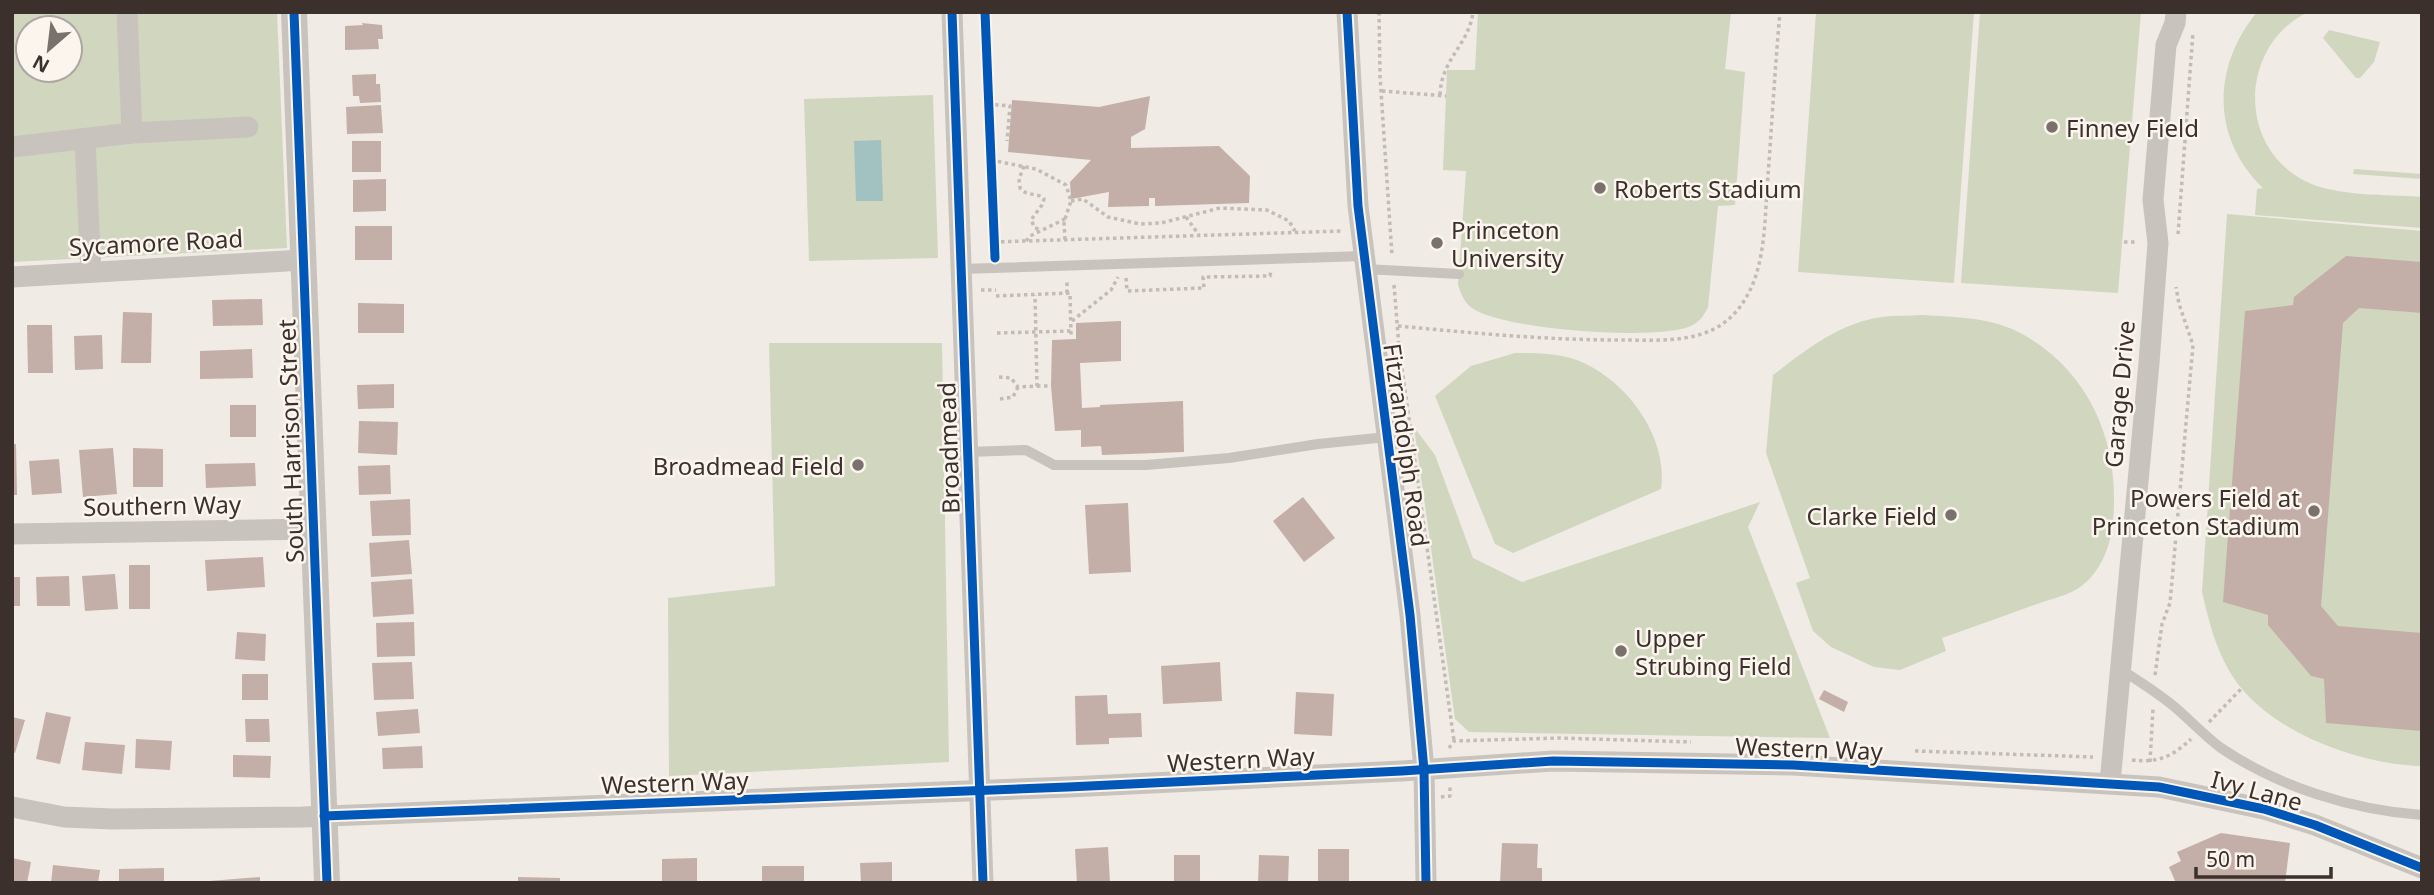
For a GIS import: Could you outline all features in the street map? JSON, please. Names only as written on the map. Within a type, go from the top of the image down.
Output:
[{"type":"street","points":[[127,12],[132,133]]},
{"type":"street","name":"South Harrison Street","points":[[293,12],[326,875]]},
{"type":"street","name":"Broadmead","points":[[952,12],[983,883]]},
{"type":"street","name":"Fitzrandolph Road","points":[[1347,12],[1358,206],[1410,615],[1424,770],[1426,883]]},
{"type":"street","name":"Garage Drive","points":[[2110,783],[2155,283],[2158,243],[2153,200],[2166,45],[2175,23],[2176,12]]},
{"type":"street","points":[[12,147],[132,133],[248,128]]},
{"type":"street","points":[[85,139],[91,272]]},
{"type":"street","name":"Sycamore Road","points":[[12,277],[303,260]]},
{"type":"street","name":"Southern Way","points":[[12,534],[313,529]]},
{"type":"street","name":"Western Way","points":[[12,807],[64,817],[112,819],[324,816],[979,790],[1424,770],[1553,761],[1793,765],[2159,787]]},
{"type":"street","name":"Ivy Lane","points":[[2159,787],[2264,809],[2315,825],[2422,868]]},
{"type":"lane","points":[[961,269],[1364,263],[1393,269],[1459,274]]},
{"type":"lane","points":[[968,452],[1026,450],[1054,465],[1146,465],[1229,458],[1318,443],[1387,437]]},
{"type":"lane","points":[[2120,669],[2154,691],[2200,731],[2245,762],[2303,788],[2372,809],[2422,816]]},
{"type":"path","points":[[985,12],[995,258]]},
{"type":"path","points":[[1379,12],[1381,91],[1398,326],[1454,741],[1449,748]]},
{"type":"path","points":[[1381,91],[1443,96],[1446,65],[1466,36],[1473,12]]},
{"type":"path","points":[[1398,326],[1482,334],[1639,340],[1699,335],[1726,322],[1736,312],[1753,284],[1759,262],[1780,12]]},
{"type":"path","points":[[2178,238],[2194,26]]},
{"type":"path","points":[[988,104],[1010,106],[1007,141]]},
{"type":"path","points":[[990,160],[1036,169],[1063,182],[1069,189],[1071,201],[1065,219],[1065,240]]},
{"type":"path","points":[[1024,166],[1019,179],[1020,188],[1029,195],[1039,195],[1044,199],[1031,220],[1035,228],[1042,230]]},
{"type":"path","points":[[1071,201],[1083,200],[1108,217],[1140,224],[1161,223],[1220,208],[1267,210],[1289,221],[1295,231]]},
{"type":"path","points":[[1185,216],[1199,235]]},
{"type":"path","points":[[1026,241],[1030,236],[1065,219]]},
{"type":"path","points":[[994,242],[1351,231]]},
{"type":"path","points":[[1105,278],[1126,277],[1127,291],[1204,288],[1203,277],[1270,276],[1270,271],[1282,271]]},
{"type":"path","points":[[1071,322],[1111,290],[1118,277]]},
{"type":"path","points":[[1067,293],[1068,279]]},
{"type":"path","points":[[2150,762],[2154,691],[2162,624],[2172,590],[2193,345],[2179,304],[2175,281]]},
{"type":"path","points":[[973,290],[1035,295],[1070,293],[1071,333],[997,333]]},
{"type":"path","points":[[1035,295],[1037,386]]},
{"type":"path","points":[[999,377],[1011,378],[1018,387]]},
{"type":"path","points":[[1018,387],[1051,386]]},
{"type":"path","points":[[1000,399],[1013,397],[1018,387]]},
{"type":"path","points":[[1904,751],[2112,758],[2150,762],[2167,757],[2200,731],[2242,688]]},
{"type":"path","points":[[1454,741],[1560,738],[1696,742]]},
{"type":"path","points":[[1450,783],[1450,796]]},
{"type":"green space","points":[[12,12],[277,12],[287,248],[12,262]]},
{"type":"green space","name":"Roberts Stadium","points":[[1478,12],[1731,12],[1725,69],[1745,72],[1735,205],[1718,206],[1708,307],[1697,322],[1673,330],[1646,333],[1580,331],[1489,316],[1472,308],[1465,300],[1458,285],[1466,171],[1443,170],[1447,70],[1475,70]]},
{"type":"green space","points":[[1816,12],[1974,12],[1954,283],[1798,272]]},
{"type":"green space","name":"Finney Field","points":[[1980,12],[2141,12],[2118,293],[1961,283]]},
{"type":"green space","points":[[2257,12],[2308,12],[2286,27],[2269,47],[2259,71],[2255,96],[2258,121],[2267,144],[2283,165],[2305,181],[2331,190],[2422,197],[2422,228],[2255,215],[2257,189],[2263,188],[2246,168],[2234,147],[2226,125],[2224,102],[2225,79],[2232,56],[2242,33]]},
{"type":"green space","points":[[2329,30],[2380,42],[2374,62],[2360,78],[2356,78],[2323,38]]},
{"type":"green space","points":[[933,95],[938,258],[809,261],[804,99]]},
{"type":"green space","points":[[2354,169],[2422,174],[2422,179],[2353,174]]},
{"type":"green space","name":"Powers Field at Princeton Stadium","points":[[2227,214],[2422,231],[2422,766],[2397,764],[2344,752],[2292,729],[2249,697],[2227,667],[2214,636],[2202,592]]},
{"type":"green space","name":"Clarke Field","points":[[1921,315],[1974,319],[2012,329],[2048,351],[2068,370],[2097,414],[2106,439],[2112,466],[2113,521],[2103,559],[2092,576],[2077,589],[1942,638],[1946,651],[1900,670],[1874,667],[1831,647],[1813,631],[1796,583],[1810,578],[1766,453],[1773,375],[1824,339],[1851,325],[1882,317]]},
{"type":"green space","name":"Broadmead Field","points":[[769,343],[942,343],[949,762],[669,776],[668,598],[775,586]]},
{"type":"green space","points":[[1515,353],[1567,357],[1601,372],[1616,384],[1642,415],[1652,432],[1662,470],[1661,489],[1513,553],[1495,544],[1435,396],[1471,366]]},
{"type":"green space","name":"Upper Strubing Field","points":[[1414,427],[1435,455],[1473,558],[1522,582],[1760,502],[1748,527],[1830,738],[1469,732],[1455,719]]},
{"type":"water","points":[[881,140],[883,201],[856,201],[854,141]]},
{"type":"building","points":[[362,23],[382,25],[383,39],[378,39],[379,49],[345,50],[345,26],[363,25]]},
{"type":"building","points":[[376,74],[376,84],[380,84],[381,102],[360,103],[359,96],[353,96],[352,75]]},
{"type":"building","points":[[1150,96],[1145,129],[1131,137],[1131,148],[1219,146],[1250,176],[1249,203],[1155,206],[1155,198],[1149,198],[1149,206],[1108,207],[1109,192],[1071,199],[1070,182],[1091,160],[1008,152],[1012,100],[1099,107]]},
{"type":"building","points":[[381,105],[383,133],[347,134],[346,107]]},
{"type":"building","points":[[352,141],[381,141],[381,172],[352,172]]},
{"type":"building","points":[[386,179],[386,211],[353,212],[353,180]]},
{"type":"building","points":[[355,226],[392,226],[392,260],[355,260]]},
{"type":"building","points":[[2346,256],[2422,262],[2422,313],[2359,308],[2343,323],[2321,606],[2338,626],[2422,633],[2422,731],[2326,723],[2324,679],[2311,676],[2268,625],[2268,615],[2223,602],[2245,311],[2293,305],[2294,297]]},
{"type":"building","points":[[262,299],[263,325],[213,326],[212,300]]},
{"type":"building","points":[[358,303],[404,304],[404,333],[358,333]]},
{"type":"building","points":[[123,312],[152,313],[151,363],[121,363]]},
{"type":"building","points":[[1121,321],[1121,361],[1080,363],[1082,408],[1183,401],[1184,452],[1102,455],[1101,446],[1081,447],[1081,430],[1055,431],[1051,386],[1052,340],[1076,339],[1076,323]]},
{"type":"building","points":[[27,325],[52,325],[53,373],[28,373]]},
{"type":"building","points":[[102,335],[103,369],[75,370],[74,336]]},
{"type":"building","points":[[252,349],[253,378],[200,379],[200,351]]},
{"type":"building","points":[[394,384],[394,408],[358,409],[357,385]]},
{"type":"building","points":[[230,405],[256,405],[256,437],[230,437]]},
{"type":"building","points":[[359,421],[398,422],[397,455],[358,453]]},
{"type":"building","points":[[12,444],[16,444],[17,495],[12,495]]},
{"type":"building","points":[[113,448],[117,494],[83,497],[79,450]]},
{"type":"building","points":[[133,448],[163,449],[163,487],[133,487]]},
{"type":"building","points":[[59,459],[62,493],[32,495],[29,461]]},
{"type":"building","points":[[255,463],[256,486],[206,488],[205,464]]},
{"type":"building","points":[[390,465],[391,494],[359,495],[358,466]]},
{"type":"building","points":[[1303,497],[1335,538],[1304,562],[1273,521]]},
{"type":"building","points":[[410,499],[411,535],[372,536],[370,501]]},
{"type":"building","points":[[1128,503],[1131,572],[1089,574],[1085,505]]},
{"type":"building","points":[[409,540],[412,574],[371,577],[369,543]]},
{"type":"building","points":[[263,557],[265,587],[207,591],[205,560]]},
{"type":"building","points":[[129,565],[150,565],[150,609],[129,609]]},
{"type":"building","points":[[115,574],[118,609],[85,611],[82,576]]},
{"type":"building","points":[[69,576],[70,606],[37,606],[36,577]]},
{"type":"building","points":[[12,577],[20,577],[20,606],[12,606]]},
{"type":"building","points":[[412,579],[414,614],[373,617],[371,582]]},
{"type":"building","points":[[414,622],[415,656],[377,657],[376,623]]},
{"type":"building","points":[[237,632],[266,634],[265,661],[235,659]]},
{"type":"building","points":[[412,662],[414,699],[374,700],[372,663]]},
{"type":"building","points":[[1220,662],[1222,701],[1163,704],[1161,666]]},
{"type":"building","points":[[242,674],[268,674],[268,700],[242,700]]},
{"type":"building","points":[[1824,690],[1848,702],[1844,712],[1819,699]]},
{"type":"building","points":[[1296,692],[1334,694],[1332,736],[1294,734]]},
{"type":"building","points":[[1107,695],[1108,714],[1141,713],[1142,737],[1109,738],[1109,744],[1076,745],[1075,696]]},
{"type":"building","points":[[418,709],[420,733],[378,736],[376,712]]},
{"type":"building","points":[[46,712],[71,717],[60,764],[36,759]]},
{"type":"building","points":[[12,717],[25,720],[15,753],[12,752]]},
{"type":"building","points":[[245,719],[269,719],[270,742],[246,742]]},
{"type":"building","points":[[136,739],[172,741],[170,770],[135,768]]},
{"type":"building","points":[[85,742],[125,745],[122,774],[82,770]]},
{"type":"building","points":[[422,746],[423,768],[383,769],[382,748]]},
{"type":"building","points":[[233,755],[271,756],[270,778],[233,777]]},
{"type":"building","points":[[2221,833],[2290,843],[2285,883],[2176,883],[2169,867],[2181,861],[2177,852]]},
{"type":"building","points":[[1502,843],[1538,844],[1537,868],[1542,868],[1542,881],[1500,883]]},
{"type":"building","points":[[1108,847],[1110,883],[1077,883],[1075,849]]},
{"type":"building","points":[[1318,849],[1349,849],[1349,883],[1318,883]]},
{"type":"building","points":[[1174,855],[1200,855],[1200,883],[1174,883]]},
{"type":"building","points":[[1259,855],[1289,856],[1288,883],[1258,883]]},
{"type":"building","points":[[12,858],[31,862],[27,883],[12,883]]},
{"type":"building","points":[[697,858],[697,883],[662,883],[662,859]]},
{"type":"building","points":[[892,862],[892,883],[861,883],[860,863]]},
{"type":"building","points":[[53,865],[100,870],[98,883],[51,883]]},
{"type":"building","points":[[762,866],[804,866],[804,883],[762,883]]},
{"type":"building","points":[[164,868],[164,883],[119,883],[119,869]]},
{"type":"building","points":[[260,877],[260,883],[209,883],[209,881]]},
{"type":"building","points":[[518,877],[560,878],[560,883],[518,883]]},
{"type":"cycle path","points":[[294,12],[327,883]]},
{"type":"cycle path","points":[[952,12],[983,883]]},
{"type":"cycle path","points":[[985,12],[995,258]]},
{"type":"cycle path","points":[[1347,12],[1358,206],[1410,615],[1424,770],[1426,883]]},
{"type":"cycle path","points":[[324,816],[1068,787],[1553,761],[1793,765],[2159,787],[2264,809],[2315,825],[2422,868]]},
{"type":"place","name":"Finney Field","points":[[2052,127]]},
{"type":"place","name":"Roberts Stadium","points":[[1600,188]]},
{"type":"place","name":"Princeton University","points":[[1437,243]]},
{"type":"place","name":"Broadmead Field","points":[[858,465]]},
{"type":"place","name":"Powers Field at Princeton Stadium","points":[[2314,511]]},
{"type":"place","name":"Clarke Field","points":[[1951,515]]},
{"type":"place","name":"Upper Strubing Field","points":[[1621,651]]}]
